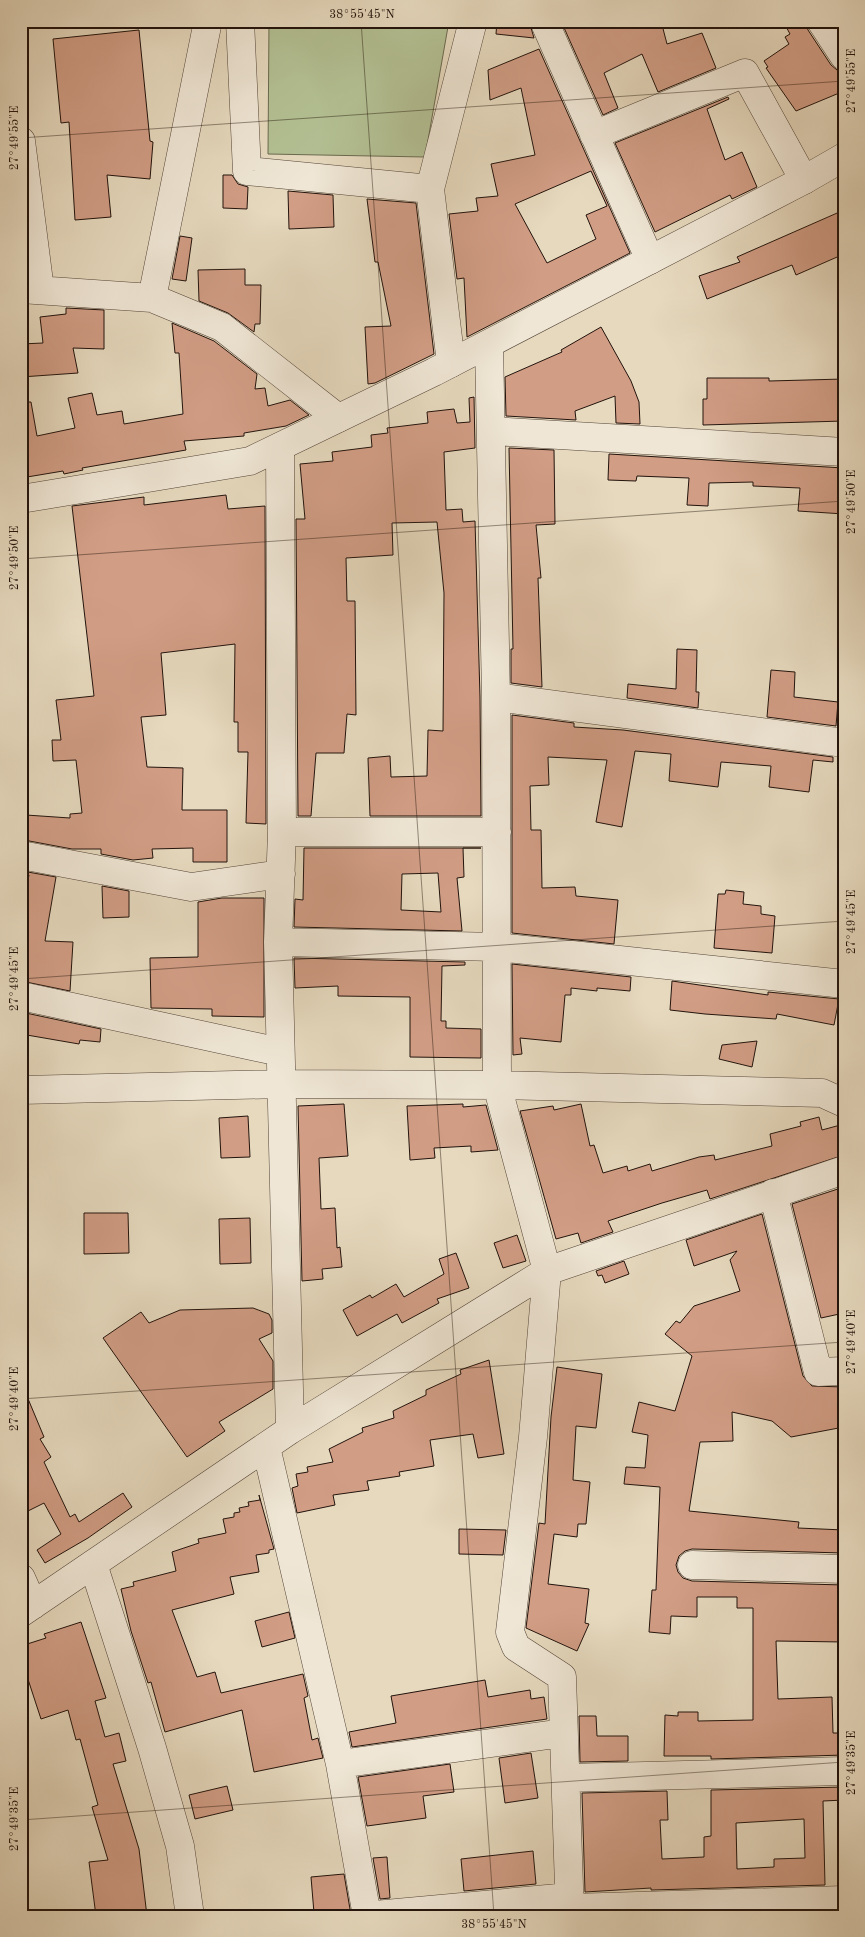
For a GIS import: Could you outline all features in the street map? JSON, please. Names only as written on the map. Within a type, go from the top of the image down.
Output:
[{"type":"street","points":[[152,298],[208,21]]},
{"type":"street","points":[[240,21],[247,171],[430,188]]},
{"type":"street","points":[[451,363],[430,188],[474,21]]},
{"type":"street","points":[[544,21],[650,260]]},
{"type":"street","points":[[821,21],[844,56]]},
{"type":"street","points":[[594,135],[745,73],[804,180]]},
{"type":"street","points":[[21,141],[30,289],[152,298],[222,327],[338,418]]},
{"type":"street","points":[[21,499],[250,462],[451,363],[804,180],[844,157]]},
{"type":"street","points":[[488,344],[492,431],[496,697],[497,1085],[547,1271],[533,1437],[510,1632],[516,1647],[562,1677],[569,1907]]},
{"type":"street","points":[[492,431],[844,452]]},
{"type":"street","points":[[280,447],[282,832],[278,942],[290,1430]]},
{"type":"street","points":[[496,697],[844,743]]},
{"type":"street","points":[[282,832],[497,832]]},
{"type":"street","points":[[21,855],[191,887],[281,874]]},
{"type":"street","points":[[278,942],[498,947],[844,984]]},
{"type":"street","points":[[21,996],[280,1052]]},
{"type":"street","points":[[21,1090],[281,1084],[497,1085],[822,1093],[844,1103]]},
{"type":"street","points":[[21,1578],[27,1609],[290,1430],[547,1271],[844,1170]]},
{"type":"street","points":[[773,1193],[818,1372],[844,1371]]},
{"type":"street","points":[[266,1447],[340,1764],[366,1916],[569,1907],[844,1900]]},
{"type":"street","points":[[93,1564],[152,1748],[180,1846],[190,1916]]},
{"type":"street","points":[[692,1565],[844,1569]]},
{"type":"street","points":[[340,1764],[563,1733]]},
{"type":"street","points":[[566,1778],[844,1771]]},
{"type":"green space","points":[[269,21],[449,21],[425,157],[268,154]]},
{"type":"building","points":[[497,21],[529,21],[534,38],[496,34]]},
{"type":"building","points":[[561,21],[661,21],[667,44],[702,33],[716,68],[658,92],[642,54],[604,73],[618,108],[603,115]]},
{"type":"building","points":[[783,21],[805,21],[808,30],[831,65],[837,70],[844,71],[844,91],[796,111],[766,68],[768,67],[764,61],[789,44],[785,37],[790,34]]},
{"type":"building","points":[[139,30],[150,141],[153,142],[150,179],[107,175],[111,217],[75,220],[69,122],[61,123],[53,39]]},
{"type":"building","points":[[539,49],[630,253],[467,337],[464,278],[457,279],[449,214],[478,211],[476,198],[498,196],[491,164],[535,155],[521,88],[490,100],[488,70]],"holes":[[[591,171],[607,206],[586,215],[596,239],[547,263],[515,204]]]},
{"type":"building","points":[[728,97],[729,99],[707,109],[725,160],[742,152],[757,187],[732,199],[730,195],[655,232],[615,143]]},
{"type":"building","points":[[223,175],[232,175],[238,184],[248,187],[247,209],[223,208]]},
{"type":"building","points":[[288,191],[333,195],[334,227],[289,229]]},
{"type":"building","points":[[367,199],[416,203],[434,354],[375,383],[368,384],[365,327],[391,326],[378,262],[375,262]]},
{"type":"building","points":[[844,210],[844,254],[796,275],[792,265],[707,299],[699,276],[740,262],[737,257]]},
{"type":"building","points":[[180,236],[192,238],[186,281],[172,279]]},
{"type":"building","points":[[245,269],[245,285],[261,285],[260,324],[255,324],[254,332],[228,313],[199,301],[198,270]]},
{"type":"building","points":[[66,308],[104,310],[104,349],[73,348],[78,373],[21,377],[21,344],[43,343],[40,317],[66,314]]},
{"type":"building","points":[[172,323],[214,341],[257,374],[255,389],[265,388],[268,406],[290,400],[309,415],[286,426],[244,433],[244,436],[184,441],[186,450],[82,468],[83,470],[64,474],[63,471],[21,478],[21,402],[31,402],[37,436],[75,428],[68,398],[92,393],[97,415],[122,411],[124,424],[183,414],[179,353],[175,353]]},
{"type":"building","points":[[601,327],[631,381],[639,402],[640,424],[616,423],[615,396],[575,411],[576,420],[506,416],[505,377],[562,352],[561,350]]},
{"type":"building","points":[[707,378],[769,378],[769,381],[844,379],[844,421],[703,425],[703,399],[707,399]]},
{"type":"building","points":[[474,397],[475,448],[444,452],[446,510],[462,509],[463,522],[475,521],[481,816],[370,816],[368,758],[390,756],[391,777],[427,776],[428,730],[443,731],[444,593],[437,522],[392,523],[393,555],[346,558],[347,601],[355,601],[356,715],[347,714],[344,753],[316,753],[311,816],[298,816],[296,519],[305,519],[300,464],[333,461],[332,452],[372,447],[371,435],[388,433],[387,428],[428,423],[427,412],[454,409],[457,423],[470,422],[469,398]]},
{"type":"building","points":[[509,448],[554,450],[555,524],[536,525],[541,578],[538,578],[542,687],[511,683],[511,649],[513,649]]},
{"type":"building","points":[[609,454],[844,468],[844,514],[798,511],[800,488],[753,486],[753,482],[709,483],[708,506],[687,505],[689,478],[637,476],[636,481],[608,480]]},
{"type":"building","points":[[226,495],[228,509],[265,506],[266,824],[246,823],[248,752],[238,752],[238,722],[234,722],[235,644],[161,653],[166,715],[141,717],[147,767],[183,768],[182,810],[227,810],[227,862],[193,862],[193,848],[152,849],[153,858],[133,860],[101,854],[101,849],[72,849],[24,840],[26,815],[70,818],[70,814],[82,813],[76,760],[53,761],[52,740],[61,740],[56,700],[94,696],[72,506],[144,497],[144,505]]},
{"type":"building","points":[[677,649],[697,650],[696,692],[699,692],[698,708],[627,698],[628,684],[676,689]]},
{"type":"building","points":[[771,670],[795,672],[794,697],[838,702],[836,726],[767,717]]},
{"type":"building","points":[[512,715],[574,723],[574,727],[623,730],[833,757],[833,762],[813,760],[809,792],[769,787],[771,766],[721,762],[718,787],[669,781],[671,754],[635,751],[622,827],[596,822],[607,760],[548,757],[549,785],[530,786],[531,830],[541,830],[542,888],[575,887],[576,896],[618,900],[614,944],[512,933]]},
{"type":"building","points":[[304,848],[463,848],[464,877],[457,878],[462,931],[294,927],[295,899],[303,900]],"holes":[[[438,873],[441,912],[401,910],[402,874]]]},
{"type":"building","points":[[22,871],[56,877],[45,941],[73,942],[70,991],[21,981],[21,913],[29,875],[21,873]]},
{"type":"building","points":[[102,886],[129,891],[129,917],[103,918]]},
{"type":"building","points":[[726,890],[744,892],[743,904],[761,906],[761,914],[775,916],[772,953],[714,948],[718,894],[725,894]]},
{"type":"building","points":[[222,898],[264,898],[264,1017],[212,1016],[212,1009],[151,1008],[150,958],[198,957],[198,902]]},
{"type":"building","points":[[294,958],[465,962],[465,965],[442,966],[441,1021],[446,1021],[446,1028],[481,1029],[481,1058],[410,1057],[410,997],[338,996],[338,986],[295,988]]},
{"type":"building","points":[[512,964],[631,977],[630,991],[597,988],[597,991],[571,988],[571,995],[565,995],[561,1042],[520,1038],[522,1054],[513,1055]]},
{"type":"building","points":[[672,981],[768,995],[768,992],[839,999],[834,1025],[777,1014],[776,1019],[705,1014],[670,1010]]},
{"type":"building","points":[[21,1012],[101,1029],[100,1042],[80,1040],[79,1044],[21,1034]]},
{"type":"building","points":[[757,1041],[752,1067],[719,1059],[722,1045]]},
{"type":"building","points":[[344,1104],[348,1156],[319,1158],[321,1209],[335,1208],[337,1248],[340,1247],[342,1267],[322,1269],[323,1279],[302,1281],[298,1106]]},
{"type":"building","points":[[463,1104],[463,1107],[486,1105],[498,1150],[471,1152],[471,1146],[434,1148],[435,1158],[410,1160],[407,1106]]},
{"type":"building","points":[[581,1104],[590,1146],[594,1145],[603,1173],[627,1166],[628,1171],[650,1164],[652,1171],[699,1157],[714,1155],[715,1160],[772,1146],[770,1134],[801,1126],[800,1122],[819,1117],[822,1130],[844,1124],[844,1155],[710,1199],[707,1190],[608,1221],[613,1232],[581,1243],[578,1233],[556,1239],[520,1111],[553,1106],[554,1110]]},
{"type":"building","points":[[248,1116],[250,1157],[221,1158],[219,1118]]},
{"type":"building","points":[[844,1187],[844,1313],[821,1318],[792,1204]]},
{"type":"building","points":[[84,1213],[128,1213],[129,1253],[84,1254]]},
{"type":"building","points":[[762,1214],[803,1376],[812,1386],[844,1387],[844,1407],[841,1407],[844,1427],[791,1437],[772,1421],[732,1412],[733,1441],[700,1442],[689,1511],[799,1522],[798,1528],[844,1530],[844,1553],[692,1549],[685,1551],[679,1556],[676,1565],[678,1572],[683,1578],[692,1581],[844,1585],[844,1642],[776,1641],[778,1699],[832,1697],[833,1733],[844,1733],[844,1755],[711,1759],[711,1756],[664,1756],[665,1715],[678,1716],[678,1712],[698,1712],[698,1721],[753,1720],[753,1608],[737,1608],[737,1597],[697,1597],[697,1617],[671,1616],[670,1634],[649,1632],[652,1590],[656,1590],[660,1487],[624,1484],[626,1467],[645,1468],[648,1435],[632,1432],[639,1402],[675,1411],[692,1356],[665,1334],[676,1321],[680,1323],[694,1306],[740,1291],[730,1260],[737,1251],[694,1266],[686,1240]]},
{"type":"building","points":[[250,1218],[251,1263],[220,1264],[219,1219]]},
{"type":"building","points":[[517,1235],[526,1261],[503,1268],[494,1243]]},
{"type":"building","points":[[456,1253],[469,1288],[437,1299],[439,1303],[402,1323],[397,1314],[357,1336],[343,1310],[370,1295],[372,1298],[396,1284],[404,1297],[444,1274],[439,1259]]},
{"type":"building","points":[[624,1261],[629,1274],[605,1283],[602,1275],[598,1276],[596,1271]]},
{"type":"building","points":[[253,1308],[269,1314],[272,1320],[272,1333],[259,1339],[273,1361],[273,1389],[219,1422],[225,1431],[187,1457],[103,1338],[141,1312],[149,1323],[180,1310]]},
{"type":"building","points":[[489,1360],[504,1454],[478,1458],[473,1434],[430,1440],[434,1466],[399,1472],[400,1476],[367,1481],[369,1490],[333,1495],[335,1505],[297,1513],[292,1488],[298,1486],[296,1474],[308,1472],[307,1467],[333,1462],[329,1449],[363,1432],[362,1428],[394,1418],[393,1411],[426,1395],[426,1390],[461,1374],[460,1370]]},
{"type":"building","points":[[557,1367],[602,1374],[596,1428],[576,1426],[573,1480],[590,1482],[586,1524],[578,1524],[577,1537],[554,1534],[548,1584],[589,1589],[585,1623],[589,1624],[577,1651],[526,1628],[539,1523],[545,1524],[551,1417]]},
{"type":"building","points":[[21,1382],[44,1437],[40,1439],[51,1457],[44,1462],[70,1517],[75,1514],[79,1522],[123,1493],[132,1507],[88,1538],[45,1563],[37,1550],[61,1534],[44,1503],[28,1511],[21,1496]]},
{"type":"building","points":[[259,1495],[274,1549],[269,1550],[269,1553],[256,1555],[259,1572],[230,1577],[234,1594],[172,1610],[197,1677],[215,1672],[221,1693],[303,1674],[308,1696],[304,1698],[312,1740],[318,1738],[323,1758],[254,1772],[242,1710],[165,1732],[151,1682],[148,1683],[131,1631],[121,1589],[134,1586],[133,1582],[176,1571],[172,1552],[199,1543],[198,1539],[226,1533],[223,1519],[234,1517],[234,1513],[240,1512],[239,1508],[249,1506],[248,1502],[260,1500]]},
{"type":"building","points":[[459,1529],[506,1530],[503,1555],[459,1554]]},
{"type":"building","points":[[289,1612],[295,1638],[262,1647],[255,1621]]},
{"type":"building","points":[[81,1622],[106,1698],[95,1701],[105,1737],[119,1733],[126,1761],[113,1764],[139,1849],[147,1916],[96,1916],[89,1862],[108,1860],[92,1807],[98,1805],[80,1739],[76,1740],[68,1710],[41,1719],[21,1658],[21,1646],[46,1638],[44,1634]]},
{"type":"building","points":[[485,1680],[488,1697],[530,1690],[531,1699],[544,1697],[547,1719],[352,1747],[349,1732],[396,1723],[391,1696]]},
{"type":"building","points":[[579,1716],[596,1716],[597,1736],[628,1736],[628,1761],[580,1762]]},
{"type":"building","points":[[531,1753],[538,1798],[505,1803],[499,1758]]},
{"type":"building","points":[[450,1764],[454,1792],[423,1796],[426,1818],[367,1826],[358,1777]]},
{"type":"building","points":[[227,1786],[233,1810],[195,1819],[189,1795]]},
{"type":"building","points":[[844,1787],[844,1800],[823,1801],[825,1885],[651,1890],[651,1888],[585,1892],[582,1793],[667,1791],[668,1820],[660,1820],[662,1859],[704,1857],[704,1837],[711,1836],[711,1790]],"holes":[[[804,1819],[805,1858],[774,1859],[774,1867],[737,1869],[736,1823]]]},
{"type":"building","points":[[533,1851],[536,1884],[464,1891],[461,1859]]},
{"type":"building","points":[[387,1857],[390,1898],[380,1899],[373,1858]]},
{"type":"building","points":[[344,1874],[350,1909],[349,1916],[326,1916],[326,1912],[314,1913],[311,1877]]}]
